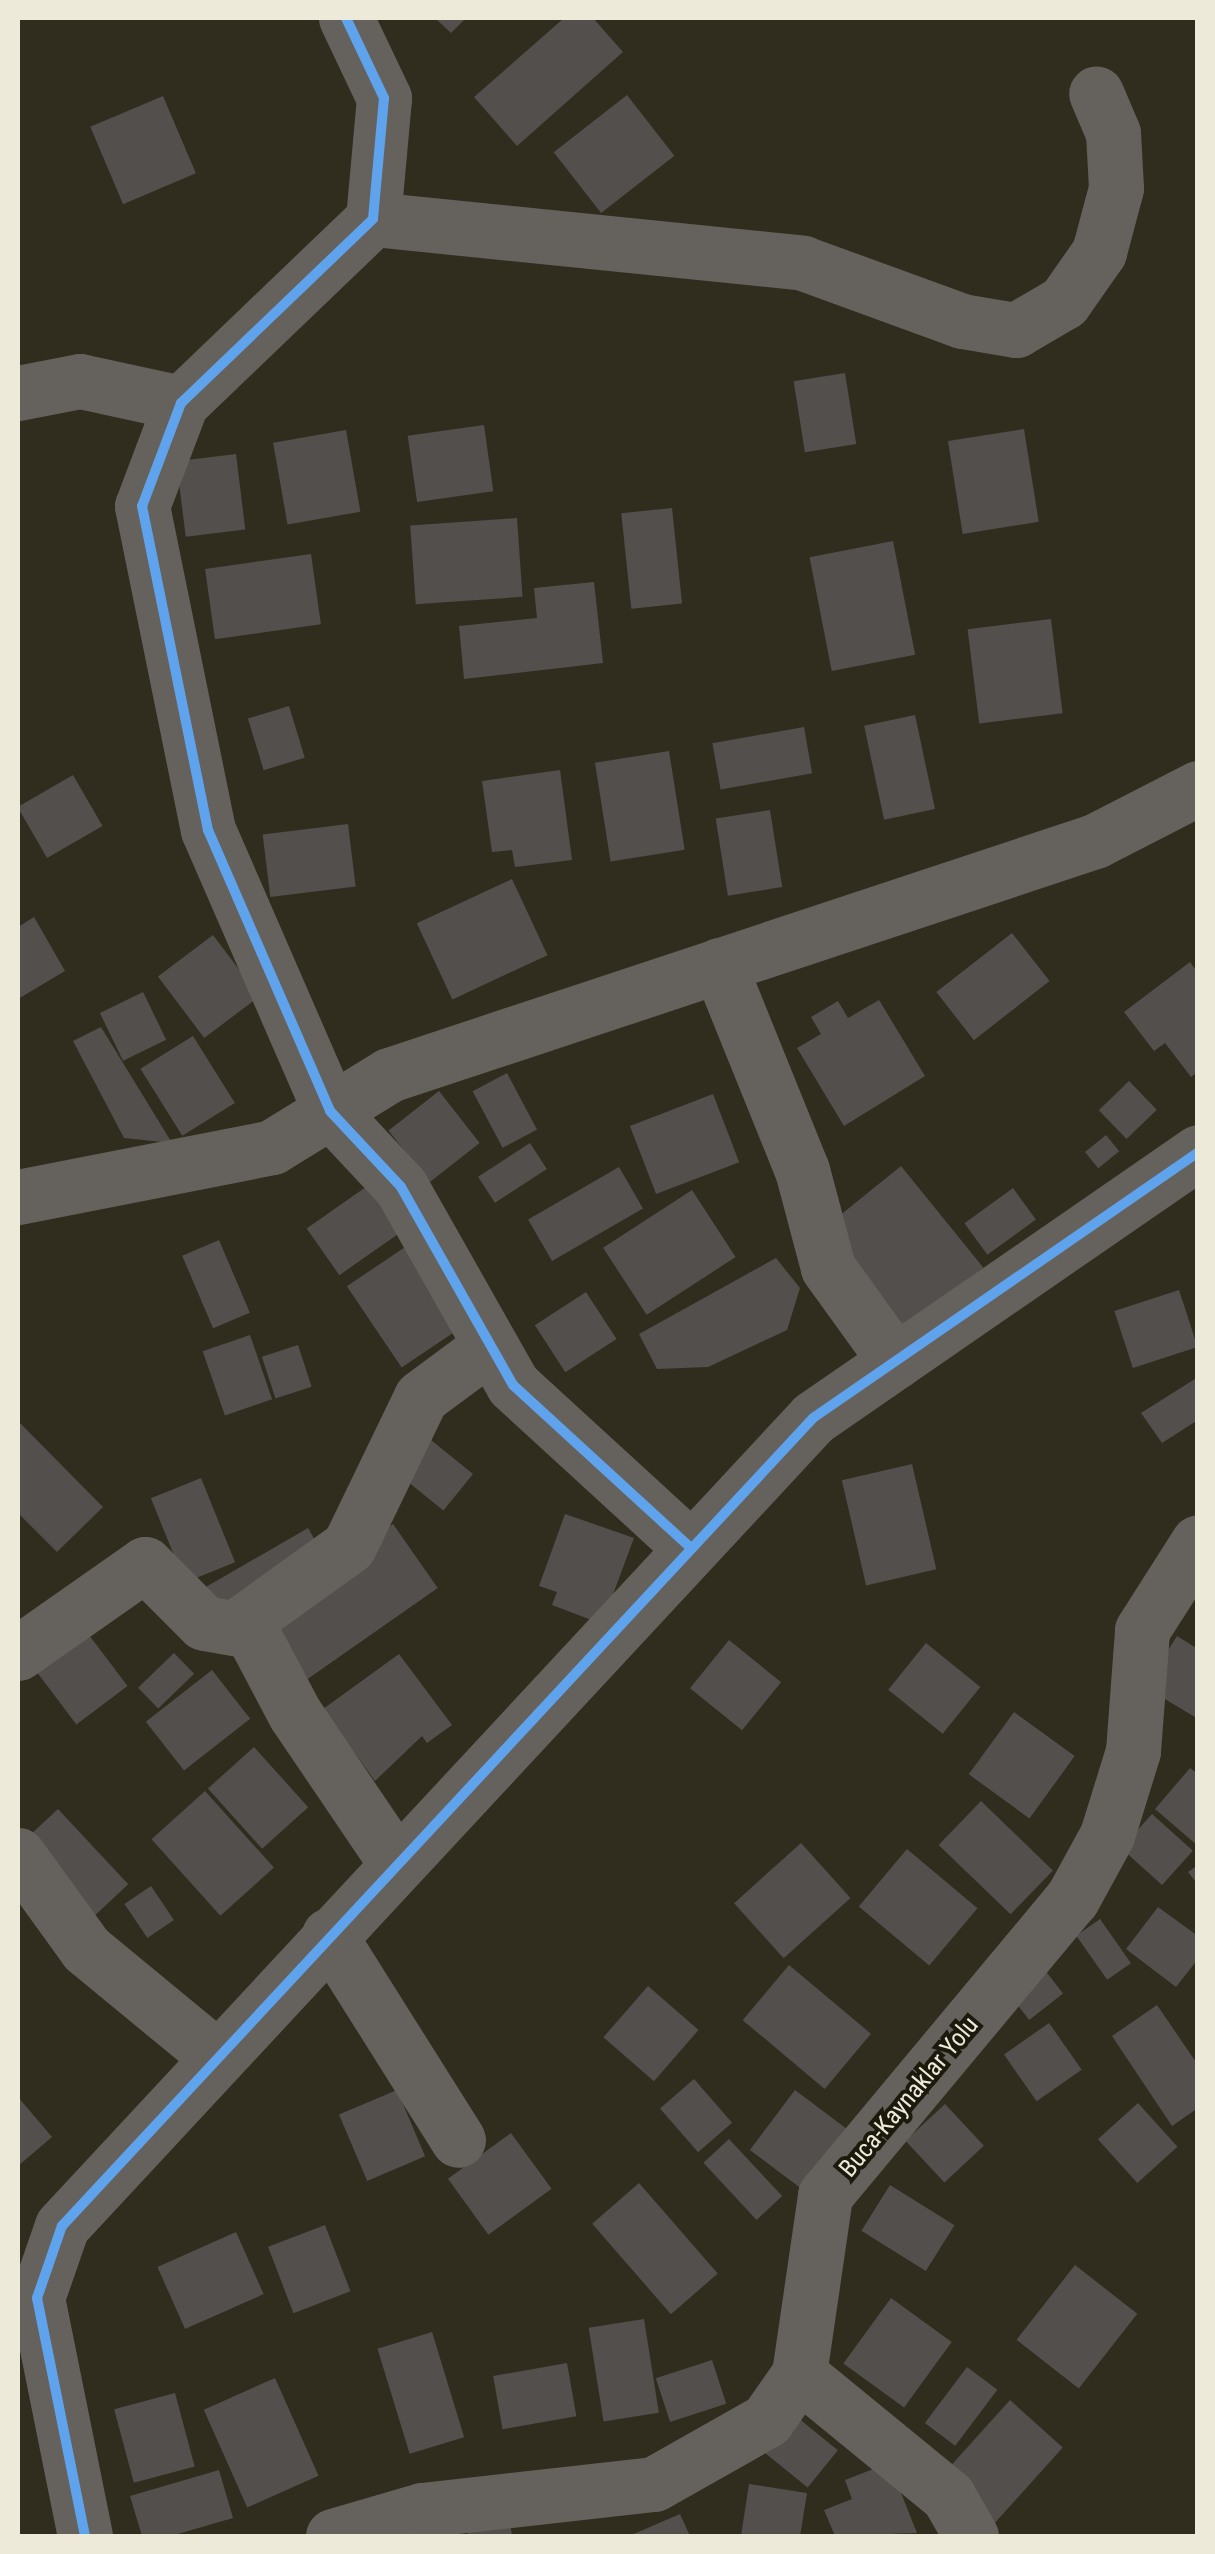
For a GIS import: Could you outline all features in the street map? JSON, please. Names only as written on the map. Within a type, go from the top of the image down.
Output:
[{"type":"street","points":[[346,18],[384,98],[373,219],[181,403],[142,506],[208,830],[330,1111],[401,1187],[514,1385],[690,1547]]},
{"type":"street","points":[[373,219],[802,263],[962,322],[1016,330],[1064,302],[1099,252],[1116,188],[1113,133],[1096,92]]},
{"type":"street","points":[[18,392],[80,381],[181,403]]},
{"type":"street","points":[[18,1197],[272,1147],[389,1075],[1094,841],[1198,788]]},
{"type":"street","points":[[718,965],[802,1170],[828,1268],[895,1361]]},
{"type":"street","points":[[85,2536],[37,2298],[34,2253],[813,1418],[1198,1152]]},
{"type":"street","points":[[235,1628],[349,1546],[421,1397],[490,1346]]},
{"type":"street","name":"Buca-Kaynaklar Yolu","points":[[333,2536],[422,2510],[654,2484],[767,2420],[799,2374],[825,2195],[1072,1899],[1107,1835],[1132,1751],[1142,1630],[1198,1542]]},
{"type":"street","points":[[18,1654],[145,1564],[204,1623],[251,1632],[295,1714],[396,1863]]},
{"type":"street","points":[[18,1854],[86,1949],[218,2057]]},
{"type":"street","points":[[329,1935],[458,2140]]},
{"type":"street","points":[[799,2374],[948,2496],[971,2536]]},
{"type":"building","points":[[435,18],[466,18],[451,33]]},
{"type":"building","points":[[564,18],[593,18],[623,52],[517,146],[474,97]]},
{"type":"building","points":[[627,95],[674,156],[601,213],[554,152]]},
{"type":"building","points":[[163,96],[196,173],[123,204],[90,127]]},
{"type":"building","points":[[845,373],[856,444],[805,452],[794,381]]},
{"type":"building","points":[[484,425],[493,491],[417,502],[408,436]]},
{"type":"building","points":[[1024,429],[1039,522],[963,534],[948,441]]},
{"type":"building","points":[[346,430],[360,512],[288,525],[273,443]]},
{"type":"building","points":[[236,454],[245,529],[186,537],[176,461]]},
{"type":"building","points":[[672,508],[682,603],[631,609],[621,513]]},
{"type":"building","points":[[517,518],[523,597],[416,604],[410,525]]},
{"type":"building","points":[[893,541],[915,655],[832,671],[810,557]]},
{"type":"building","points":[[311,554],[321,624],[215,639],[205,569]]},
{"type":"building","points":[[594,582],[603,663],[464,679],[459,626],[537,618],[534,588]]},
{"type":"building","points":[[1051,619],[1063,713],[979,724],[968,629]]},
{"type":"building","points":[[289,706],[305,758],[264,770],[248,719]]},
{"type":"building","points":[[915,715],[935,809],[884,820],[864,726]]},
{"type":"building","points":[[804,727],[812,773],[721,789],[712,743]]},
{"type":"building","points":[[669,751],[685,850],[611,862],[595,763]]},
{"type":"building","points":[[560,770],[572,860],[515,867],[512,850],[492,852],[482,781]]},
{"type":"building","points":[[73,775],[102,826],[47,858],[18,807]]},
{"type":"building","points":[[770,810],[782,887],[728,896],[716,819]]},
{"type":"building","points":[[348,824],[356,887],[270,897],[263,834]]},
{"type":"building","points":[[512,879],[547,955],[452,1000],[417,923]]},
{"type":"building","points":[[34,917],[65,971],[18,999],[18,927]]},
{"type":"building","points":[[1012,933],[1050,981],[974,1040],[936,992]]},
{"type":"building","points":[[213,935],[259,996],[204,1038],[158,977]]},
{"type":"building","points":[[1190,962],[1198,973],[1198,1072],[1191,1077],[1165,1043],[1154,1051],[1124,1012]]},
{"type":"building","points":[[143,992],[166,1040],[123,1061],[100,1013]]},
{"type":"building","points":[[879,1000],[925,1076],[844,1126],[797,1048],[821,1034],[811,1017],[838,1001],[848,1018]]},
{"type":"building","points":[[101,1027],[172,1143],[124,1138],[73,1041]]},
{"type":"building","points":[[193,1036],[235,1103],[182,1136],[140,1069]]},
{"type":"building","points":[[507,1073],[537,1130],[503,1148],[473,1091]]},
{"type":"building","points":[[1129,1081],[1157,1110],[1127,1139],[1099,1110]]},
{"type":"building","points":[[439,1091],[480,1143],[429,1182],[389,1130]]},
{"type":"building","points":[[713,1094],[739,1162],[656,1194],[630,1126]]},
{"type":"building","points":[[1106,1135],[1119,1151],[1098,1168],[1085,1152]]},
{"type":"building","points":[[530,1143],[547,1169],[495,1203],[478,1177]]},
{"type":"building","points":[[901,1166],[983,1268],[902,1334],[819,1232]]},
{"type":"building","points":[[619,1167],[643,1209],[552,1261],[528,1220]]},
{"type":"building","points":[[373,1182],[406,1229],[339,1275],[307,1228]]},
{"type":"building","points":[[1013,1188],[1036,1220],[987,1255],[964,1223]]},
{"type":"building","points":[[692,1190],[736,1257],[647,1315],[603,1248]]},
{"type":"building","points":[[219,1240],[250,1313],[213,1328],[182,1256]]},
{"type":"building","points":[[414,1241],[469,1322],[402,1368],[347,1286]]},
{"type":"building","points":[[776,1258],[800,1288],[787,1330],[708,1367],[657,1369],[639,1334]]},
{"type":"building","points":[[1179,1290],[1198,1347],[1133,1368],[1114,1311]]},
{"type":"building","points":[[586,1292],[616,1339],[565,1372],[535,1325]]},
{"type":"building","points":[[250,1335],[272,1399],[225,1416],[203,1351]]},
{"type":"building","points":[[298,1345],[312,1387],[275,1399],[262,1357]]},
{"type":"building","points":[[1198,1377],[1198,1420],[1162,1443],[1141,1413]]},
{"type":"building","points":[[18,1421],[103,1507],[57,1552],[18,1513]]},
{"type":"building","points":[[431,1440],[473,1474],[443,1511],[401,1477]]},
{"type":"building","points":[[912,1464],[936,1569],[866,1585],[842,1480]]},
{"type":"building","points":[[201,1478],[235,1562],[185,1583],[151,1498]]},
{"type":"building","points":[[565,1514],[634,1538],[602,1624],[552,1605],[557,1592],[539,1586]]},
{"type":"building","points":[[393,1524],[438,1588],[300,1684],[255,1620]]},
{"type":"building","points":[[308,1528],[320,1549],[204,1616],[192,1595]]},
{"type":"building","points":[[86,1631],[128,1686],[76,1725],[35,1670]]},
{"type":"building","points":[[1177,1636],[1198,1649],[1198,1719],[1145,1687]]},
{"type":"building","points":[[729,1640],[781,1682],[742,1730],[690,1688]]},
{"type":"building","points":[[926,1643],[980,1687],[943,1734],[888,1690]]},
{"type":"building","points":[[174,1653],[194,1674],[158,1709],[138,1688]]},
{"type":"building","points":[[399,1654],[452,1725],[427,1743],[422,1736],[375,1781],[323,1709]]},
{"type":"building","points":[[212,1670],[250,1719],[184,1771],[146,1722]]},
{"type":"building","points":[[1014,1712],[1075,1756],[1029,1818],[969,1774]]},
{"type":"building","points":[[254,1747],[308,1807],[262,1849],[208,1788]]},
{"type":"building","points":[[1190,1768],[1198,1774],[1198,1846],[1155,1809]]},
{"type":"building","points":[[205,1791],[274,1868],[220,1916],[151,1839]]},
{"type":"building","points":[[981,1801],[1053,1870],[1011,1914],[939,1845]]},
{"type":"building","points":[[58,1809],[128,1884],[89,1921],[19,1846]]},
{"type":"building","points":[[1152,1814],[1193,1851],[1162,1885],[1121,1848]]},
{"type":"building","points":[[801,1843],[851,1898],[784,1958],[734,1903]]},
{"type":"building","points":[[907,1849],[977,1908],[929,1966],[859,1906]]},
{"type":"building","points":[[1198,1865],[1198,1885],[1188,1872]]},
{"type":"building","points":[[151,1886],[174,1920],[147,1938],[124,1904]]},
{"type":"building","points":[[1158,1907],[1198,1936],[1198,1959],[1176,1987],[1126,1949]]},
{"type":"building","points":[[1100,1919],[1131,1963],[1107,1980],[1076,1936]]},
{"type":"building","points":[[789,1965],[871,2034],[825,2089],[743,2020]]},
{"type":"building","points":[[1044,1969],[1063,1993],[1029,2020],[1010,1995]]},
{"type":"building","points":[[648,1986],[699,2030],[654,2081],[603,2037]]},
{"type":"building","points":[[1157,2005],[1198,2065],[1198,2108],[1172,2126],[1112,2036]]},
{"type":"building","points":[[1049,2023],[1082,2070],[1037,2101],[1004,2055]]},
{"type":"building","points":[[694,2079],[732,2123],[698,2152],[660,2109]]},
{"type":"building","points":[[397,2090],[425,2156],[367,2181],[339,2115]]},
{"type":"building","points":[[795,2090],[847,2129],[802,2189],[750,2150]]},
{"type":"building","points":[[18,2097],[52,2137],[18,2166]]},
{"type":"building","points":[[1138,2103],[1177,2147],[1137,2183],[1098,2139]]},
{"type":"building","points":[[945,2104],[984,2146],[944,2183],[906,2141]]},
{"type":"building","points":[[511,2133],[552,2189],[488,2235],[448,2179]]},
{"type":"building","points":[[729,2139],[782,2196],[757,2220],[703,2163]]},
{"type":"building","points":[[639,2183],[718,2274],[671,2314],[592,2224]]},
{"type":"building","points":[[890,2185],[954,2225],[926,2271],[861,2231]]},
{"type":"building","points":[[325,2225],[350,2291],[293,2313],[268,2247]]},
{"type":"building","points":[[236,2232],[264,2294],[185,2329],[157,2267]]},
{"type":"building","points":[[1075,2265],[1137,2314],[1079,2388],[1017,2340]]},
{"type":"building","points":[[891,2298],[952,2342],[904,2408],[843,2364]]},
{"type":"building","points":[[644,2319],[659,2413],[604,2422],[589,2328]]},
{"type":"building","points":[[432,2332],[464,2437],[410,2454],[377,2349]]},
{"type":"building","points":[[712,2360],[726,2404],[670,2422],[656,2378]]},
{"type":"building","points":[[567,2363],[576,2416],[503,2429],[493,2376]]},
{"type":"building","points":[[967,2367],[997,2390],[955,2446],[925,2423]]},
{"type":"building","points":[[275,2378],[319,2476],[247,2507],[204,2410]]},
{"type":"building","points":[[175,2393],[195,2466],[134,2483],[114,2409]]},
{"type":"building","points":[[1010,2400],[1063,2448],[995,2523],[942,2476]]},
{"type":"building","points":[[792,2413],[838,2450],[808,2487],[762,2450]]},
{"type":"building","points":[[889,2463],[917,2533],[835,2536],[824,2510],[852,2499],[845,2480]]},
{"type":"building","points":[[219,2470],[233,2518],[171,2536],[142,2536],[130,2496]]},
{"type":"building","points":[[749,2484],[807,2493],[800,2536],[741,2536]]},
{"type":"building","points":[[680,2514],[690,2536],[629,2536]]},
{"type":"building","points":[[510,2522],[512,2536],[468,2536],[467,2530]]},
{"type":"cycle path","points":[[346,18],[384,98],[373,219],[181,403],[142,506],[208,830],[330,1111],[401,1187],[513,1385],[690,1547]]},
{"type":"cycle path","points":[[85,2536],[37,2298],[62,2226],[813,1418],[1198,1152]]}]
